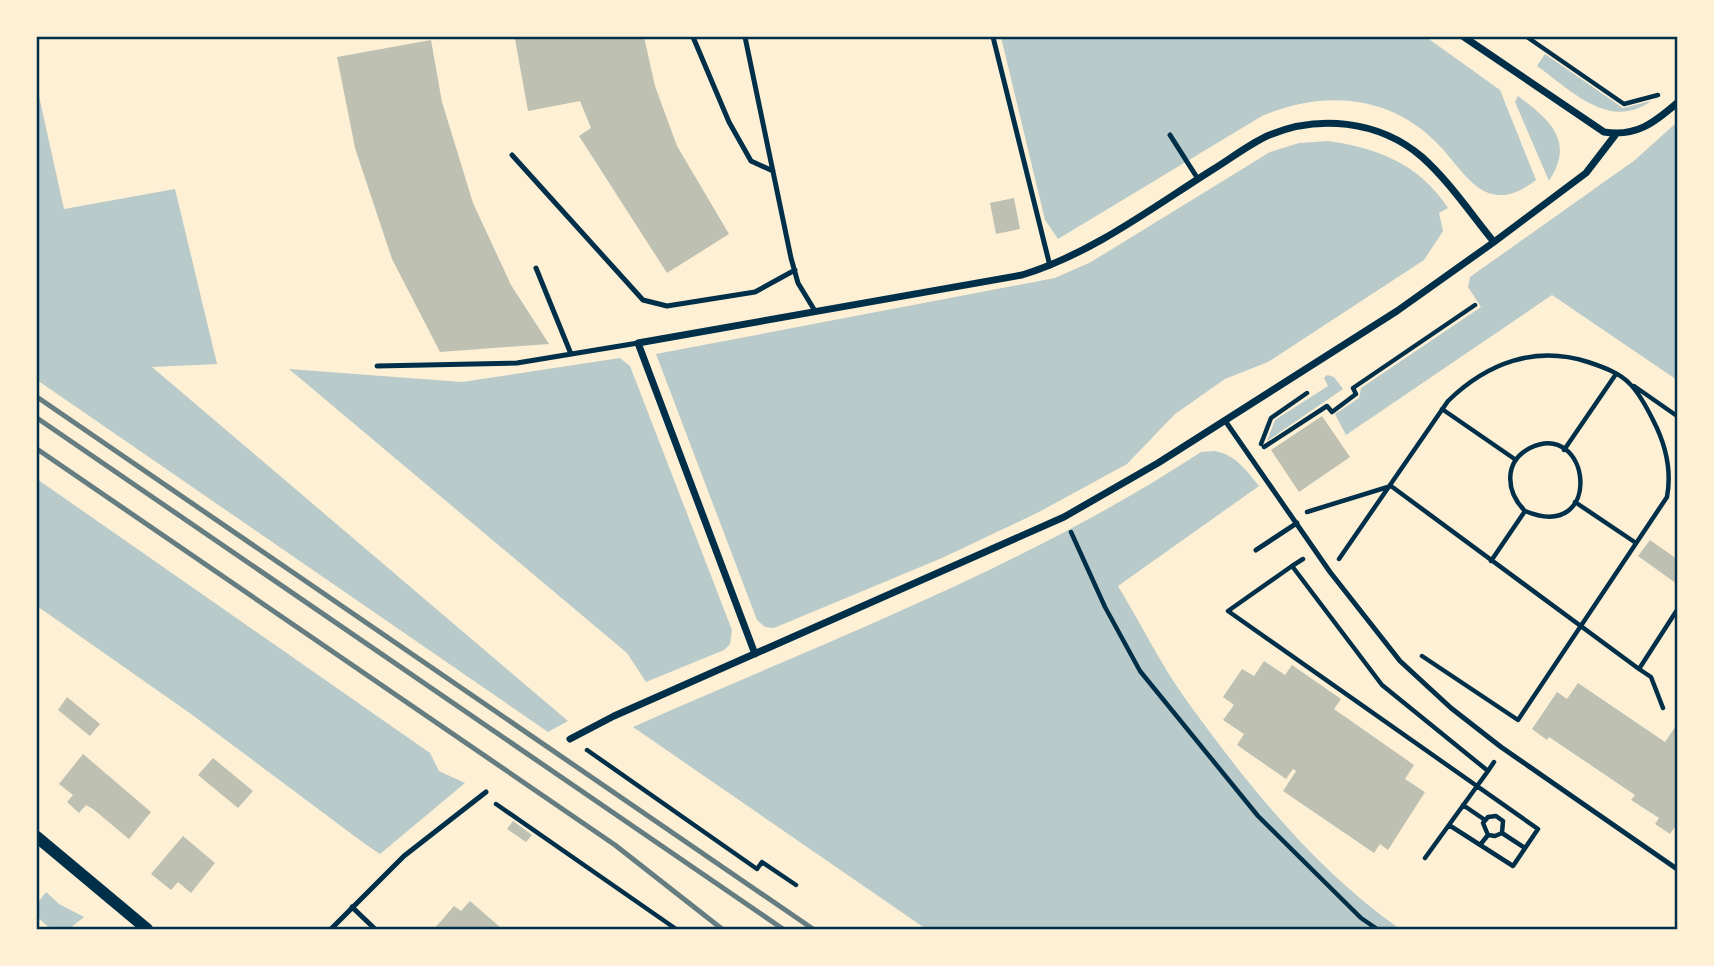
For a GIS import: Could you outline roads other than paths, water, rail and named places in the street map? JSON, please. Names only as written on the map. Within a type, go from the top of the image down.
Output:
[{"type":"street","points":[[1464,37],[1591,126],[1616,134],[1632,133],[1647,127],[1676,104]]},
{"type":"street","points":[[755,654],[638,343],[1022,275],[1051,266],[1086,249],[1265,137],[1316,123],[1371,129],[1421,156],[1494,242]]},
{"type":"street","points":[[573,737],[1064,517],[1226,422],[1397,311],[1586,173],[1616,134]]},
{"type":"street","points":[[37,838],[147,929]]},
{"type":"lane","points":[[693,37],[724,111],[751,161],[773,172]]},
{"type":"lane","points":[[745,37],[794,270],[815,311]]},
{"type":"lane","points":[[993,37],[1051,266]]},
{"type":"lane","points":[[1170,135],[1198,179]]},
{"type":"lane","points":[[512,155],[643,300],[667,306],[755,292],[794,270]]},
{"type":"lane","points":[[536,268],[571,354]]},
{"type":"lane","points":[[377,366],[517,363],[638,343]]},
{"type":"lane","points":[[1226,422],[1330,572],[1400,661],[1451,708],[1501,747],[1677,869]]},
{"type":"lane","points":[[1256,550],[1297,523]]},
{"type":"lane","points":[[331,929],[404,856],[486,792]]},
{"type":"lane","points":[[352,907],[375,929]]},
{"type":"railway","points":[[37,397],[813,929]]},
{"type":"railway","points":[[37,418],[783,929]]},
{"type":"railway","points":[[37,449],[615,845],[722,929]]}]
